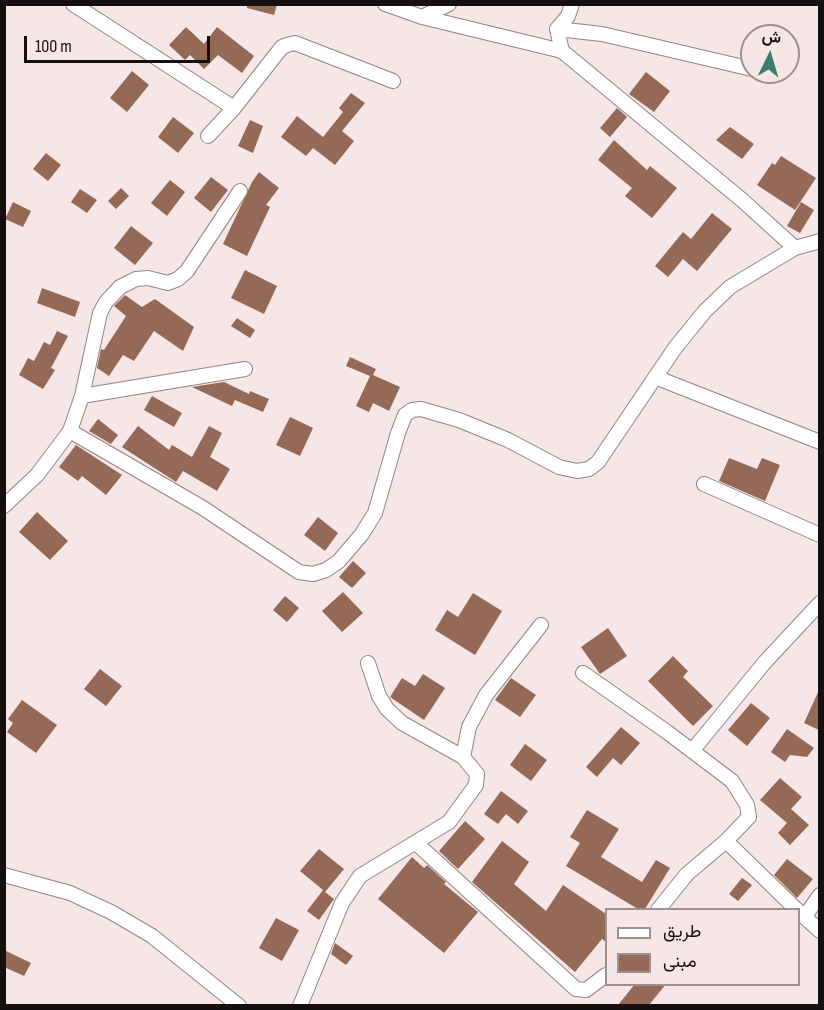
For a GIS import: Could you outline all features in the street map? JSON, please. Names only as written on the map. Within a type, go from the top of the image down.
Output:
[{"type":"street","points":[[73,4],[234,108]]},
{"type":"street","points":[[385,4],[422,17],[562,51],[742,200],[795,248]]},
{"type":"street","points":[[422,17],[449,4]]},
{"type":"street","points":[[562,51],[558,42],[557,29],[568,16],[572,4]]},
{"type":"street","points":[[557,29],[602,34],[740,66]]},
{"type":"street","points":[[208,136],[234,108],[282,47],[287,45],[295,43],[393,81]]},
{"type":"street","points":[[4,506],[37,476],[70,431],[82,396],[100,313],[106,302],[120,287],[136,279],[148,278],[168,283],[178,279],[187,271],[240,191]]},
{"type":"street","points":[[70,431],[202,508],[299,572],[313,574],[326,570],[339,561],[362,534],[375,513],[398,433],[405,415],[412,410],[421,409],[459,420],[508,440],[559,467],[589,469],[598,462],[655,377],[705,311],[730,287],[795,248],[819,241]]},
{"type":"street","points":[[82,396],[245,369]]},
{"type":"street","points":[[655,377],[819,442]]},
{"type":"street","points":[[704,484],[819,535]]},
{"type":"street","points":[[692,751],[765,662],[819,603]]},
{"type":"street","points":[[463,757],[470,727],[486,695],[541,625]]},
{"type":"street","points":[[300,1005],[342,903],[360,876],[449,822],[476,785],[477,774],[463,757],[402,723],[387,709],[379,696],[368,663]]},
{"type":"street","points":[[583,673],[732,782],[747,805],[749,817],[726,841],[687,873],[659,908]]},
{"type":"street","points":[[726,841],[796,908]]},
{"type":"street","points":[[416,843],[576,989],[586,990],[605,976]]},
{"type":"street","points":[[4,875],[70,893],[111,912],[152,936],[239,1005]]},
{"type":"street","points":[[819,895],[800,912],[819,931]]},
{"type":"building","points":[[247,4],[277,4],[274,15],[247,8]]},
{"type":"building","points":[[186,27],[204,44],[217,27],[254,56],[242,73],[218,55],[204,69],[190,55],[185,60],[169,45]]},
{"type":"building","points":[[132,71],[149,85],[127,112],[110,98]]},
{"type":"building","points":[[646,72],[670,91],[654,112],[629,94]]},
{"type":"building","points":[[351,93],[365,103],[342,131],[354,141],[335,165],[313,148],[306,156],[281,137],[297,116],[323,137],[343,112],[339,108]]},
{"type":"building","points":[[617,108],[627,117],[610,137],[600,128]]},
{"type":"building","points":[[173,117],[194,133],[178,153],[158,137]]},
{"type":"building","points":[[250,120],[263,126],[253,153],[238,146]]},
{"type":"building","points":[[730,127],[754,144],[742,159],[716,140]]},
{"type":"building","points":[[614,140],[647,170],[650,166],[677,188],[652,218],[625,196],[632,188],[598,160]]},
{"type":"building","points":[[46,153],[61,165],[48,181],[33,169]]},
{"type":"building","points":[[781,156],[816,178],[795,210],[757,185],[772,163],[775,165]]},
{"type":"building","points":[[259,172],[279,188],[266,205],[270,207],[247,256],[223,244]]},
{"type":"building","points":[[211,177],[228,190],[211,212],[194,198]]},
{"type":"building","points":[[170,180],[185,192],[167,216],[151,203]]},
{"type":"building","points":[[121,188],[129,196],[116,209],[108,201]]},
{"type":"building","points":[[80,189],[97,200],[87,213],[71,202]]},
{"type":"building","points":[[13,202],[31,211],[23,227],[5,219]]},
{"type":"building","points":[[801,202],[814,210],[800,233],[787,226]]},
{"type":"building","points":[[712,213],[732,229],[697,271],[683,259],[668,277],[655,266],[683,232],[691,239]]},
{"type":"building","points":[[131,226],[153,243],[135,265],[114,248]]},
{"type":"building","points":[[245,270],[277,286],[264,314],[231,298]]},
{"type":"building","points":[[42,288],[80,302],[75,317],[37,303]]},
{"type":"building","points":[[125,295],[142,307],[155,299],[194,327],[183,351],[154,331],[134,361],[123,355],[109,376],[97,368],[101,349],[104,350],[126,316],[114,306]]},
{"type":"building","points":[[237,318],[255,330],[250,338],[231,326]]},
{"type":"building","points":[[57,331],[68,336],[51,368],[55,370],[43,389],[19,375],[28,358],[34,361],[44,342],[50,345]]},
{"type":"building","points":[[350,357],[376,369],[373,375],[400,387],[389,411],[373,403],[369,412],[356,406],[370,376],[346,366]]},
{"type":"building","points":[[224,382],[249,394],[250,391],[269,399],[263,412],[235,400],[232,406],[192,387]]},
{"type":"building","points":[[152,396],[182,413],[174,427],[144,410]]},
{"type":"building","points":[[290,417],[313,428],[300,456],[276,445]]},
{"type":"building","points":[[98,419],[118,435],[111,444],[89,431]]},
{"type":"building","points":[[138,426],[169,450],[172,445],[192,457],[209,426],[222,433],[210,457],[230,469],[217,491],[183,471],[176,482],[122,447]]},
{"type":"building","points":[[76,445],[122,475],[106,495],[82,476],[78,481],[59,467]]},
{"type":"building","points":[[729,458],[757,469],[762,458],[780,465],[765,501],[719,481]]},
{"type":"building","points":[[37,512],[68,541],[50,560],[19,532]]},
{"type":"building","points":[[318,517],[338,533],[325,551],[304,535]]},
{"type":"building","points":[[353,561],[366,573],[352,588],[339,577]]},
{"type":"building","points":[[343,592],[363,613],[342,632],[322,611]]},
{"type":"building","points":[[473,593],[502,611],[475,655],[435,630],[447,610],[458,617]]},
{"type":"building","points":[[285,596],[299,608],[287,622],[273,610]]},
{"type":"building","points":[[608,628],[627,656],[600,674],[581,647]]},
{"type":"building","points":[[673,656],[688,671],[683,677],[713,706],[693,726],[648,681]]},
{"type":"building","points":[[100,669],[122,686],[106,706],[84,689]]},
{"type":"building","points":[[423,674],[445,688],[424,720],[390,697],[402,678],[415,686]]},
{"type":"building","points":[[511,678],[536,695],[520,717],[495,700]]},
{"type":"building","points":[[819,690],[819,730],[804,723]]},
{"type":"building","points":[[22,700],[57,725],[36,753],[7,732],[13,723],[8,719]]},
{"type":"building","points":[[751,703],[770,718],[747,746],[728,730]]},
{"type":"building","points":[[621,727],[640,743],[621,765],[613,758],[597,777],[586,767]]},
{"type":"building","points":[[787,729],[814,748],[807,757],[790,755],[785,762],[771,752]]},
{"type":"building","points":[[525,744],[547,760],[531,781],[510,765]]},
{"type":"building","points":[[780,778],[802,797],[791,809],[809,825],[790,845],[778,833],[787,823],[760,800]]},
{"type":"building","points":[[501,791],[528,811],[518,824],[506,814],[498,824],[484,814]]},
{"type":"building","points":[[587,810],[619,829],[601,857],[642,882],[656,860],[670,868],[646,908],[636,908],[566,866],[580,843],[570,837]]},
{"type":"building","points":[[465,821],[485,839],[458,869],[439,851]]},
{"type":"building","points":[[502,841],[529,862],[514,884],[546,911],[563,885],[605,913],[605,941],[602,939],[575,972],[472,882]]},
{"type":"building","points":[[319,849],[344,869],[325,892],[334,899],[319,920],[307,911],[323,890],[300,871]]},
{"type":"building","points":[[412,857],[424,868],[427,865],[446,882],[444,884],[478,912],[444,953],[378,899]]},
{"type":"building","points":[[787,859],[813,879],[797,898],[774,875]]},
{"type":"building","points":[[742,878],[752,885],[738,901],[729,894]]},
{"type":"building","points":[[276,918],[299,930],[282,961],[259,948]]},
{"type":"building","points":[[335,943],[353,956],[346,965],[331,954]]},
{"type":"building","points":[[4,950],[31,963],[24,976],[4,967]]},
{"type":"building","points":[[633,986],[664,986],[649,1005],[618,1005]]}]
